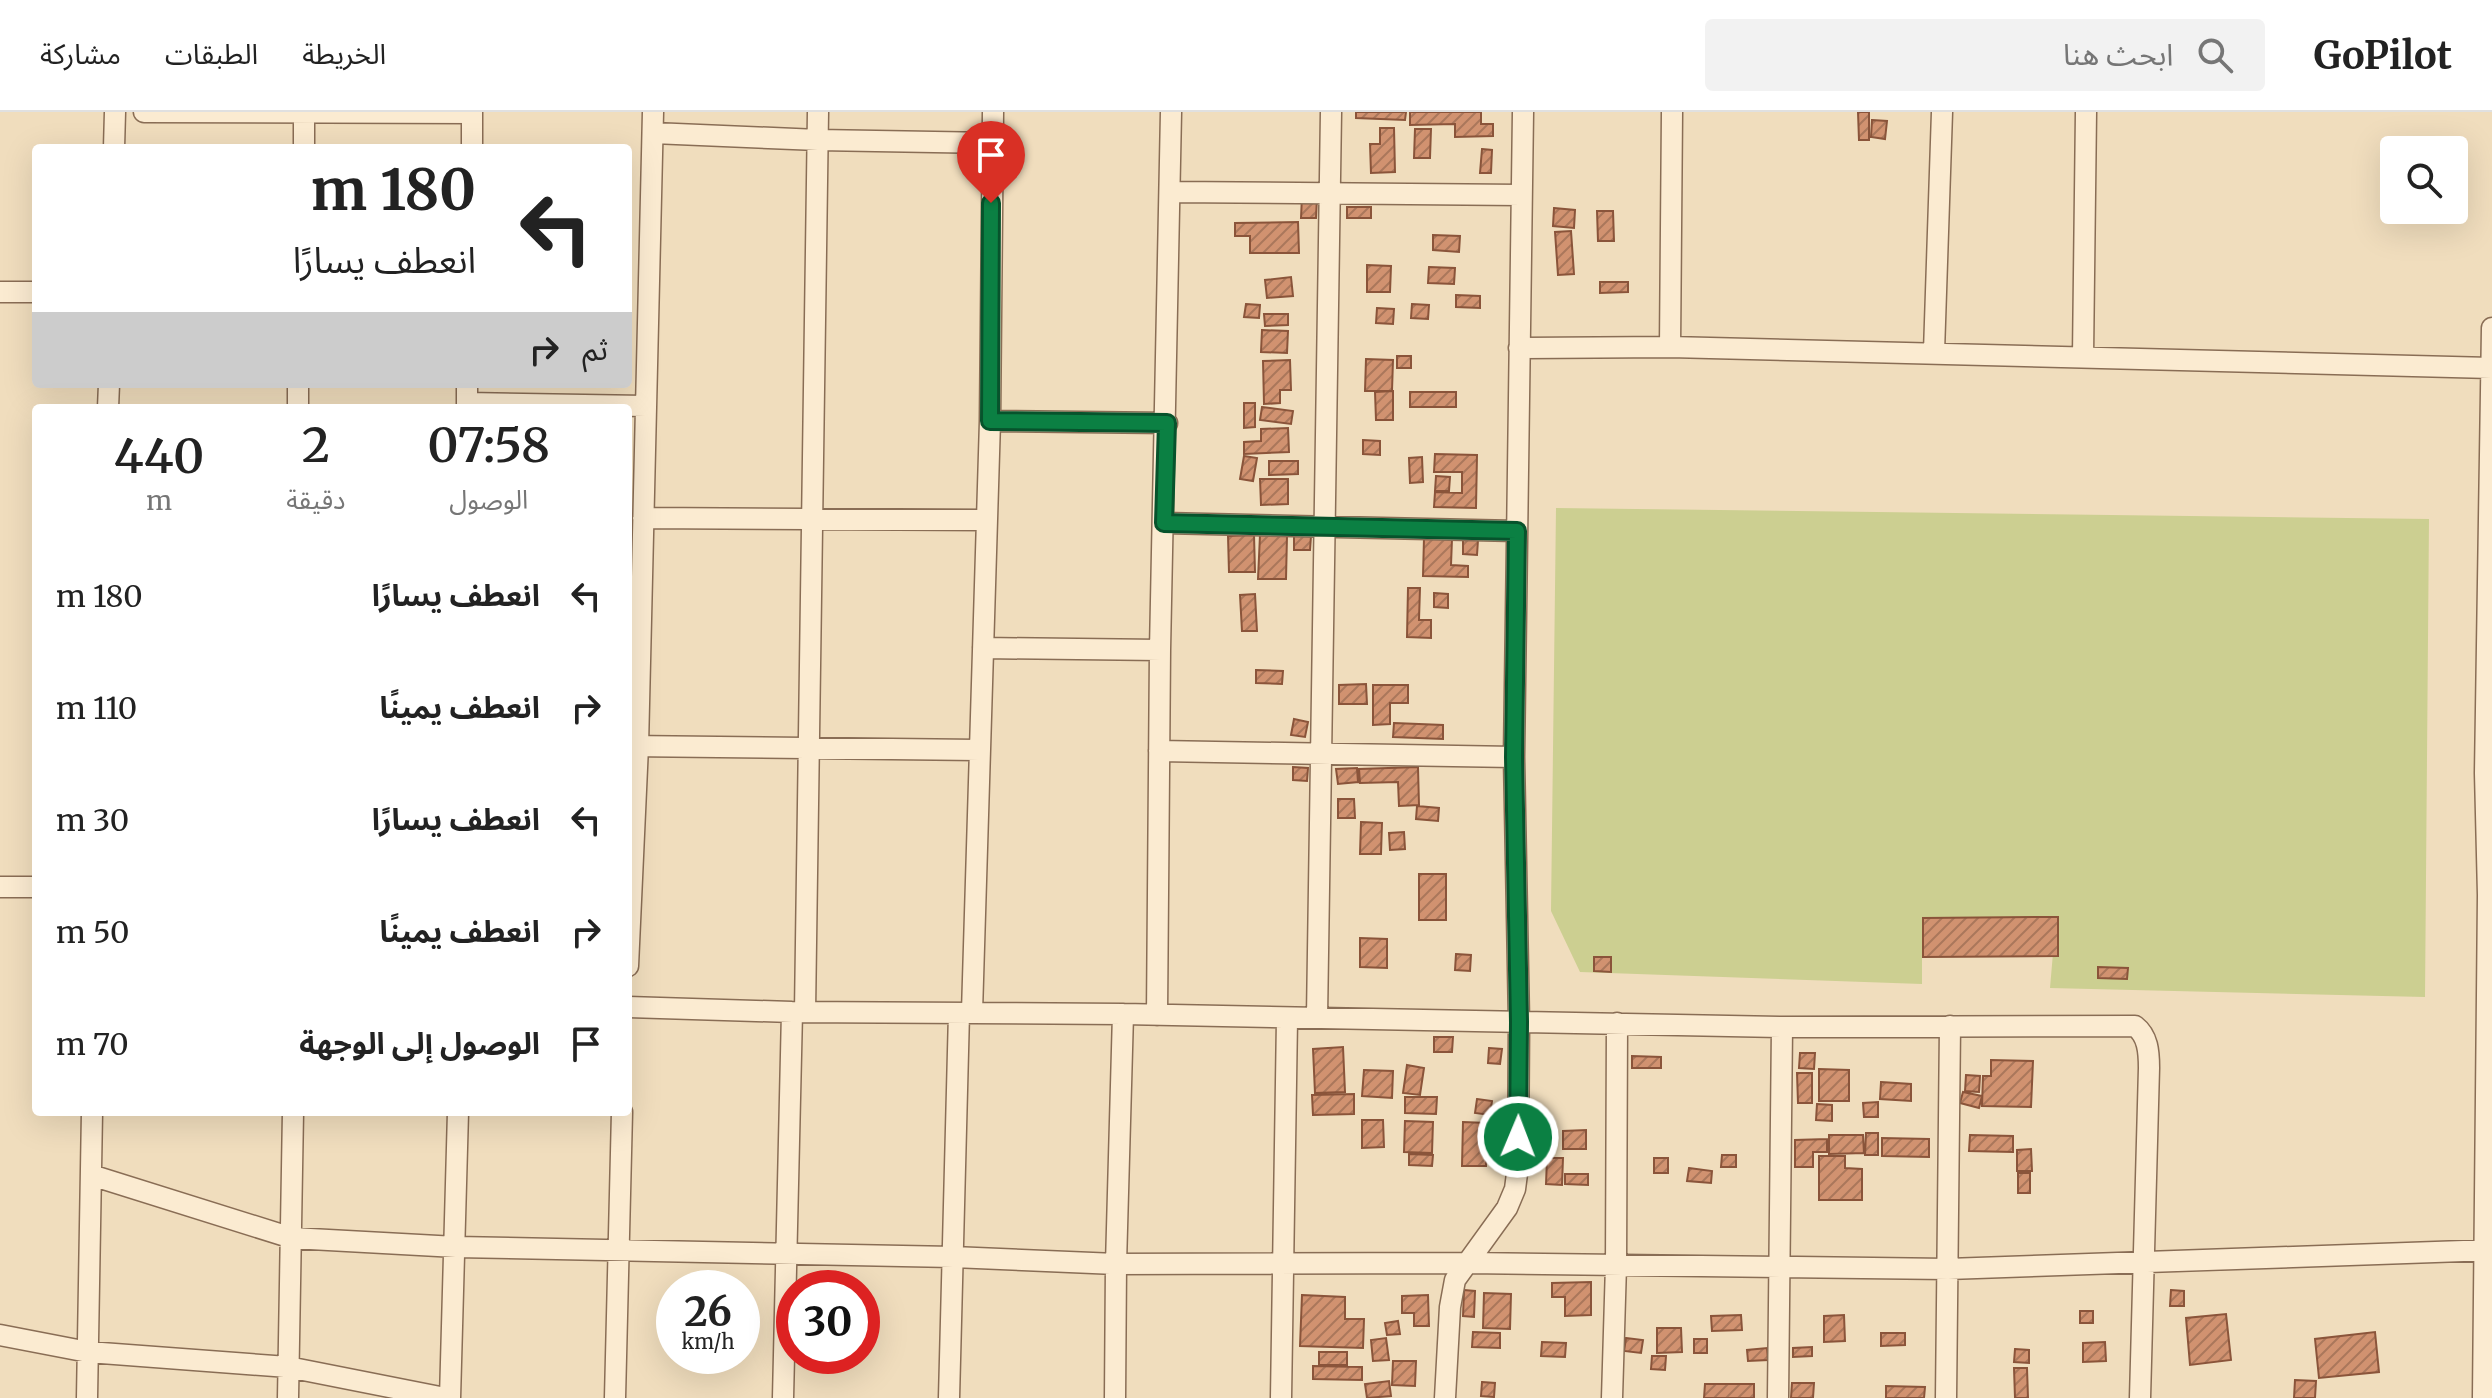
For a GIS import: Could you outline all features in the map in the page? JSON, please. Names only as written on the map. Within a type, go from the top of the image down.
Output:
[{"type":"street","points":[[114,144],[115,112]]},
{"type":"street","points":[[144,112],[472,112],[472,144]]},
{"type":"street","points":[[304,112],[304,144]]},
{"type":"street","points":[[783,1398],[785,1253],[810,749],[818,112]]},
{"type":"street","points":[[949,1398],[983,648],[990,421],[993,112]]},
{"type":"street","points":[[1157,1015],[1160,650],[1171,112]]},
{"type":"street","points":[[1317,1017],[1331,112]]},
{"type":"street","points":[[1445,1398],[1450,1307],[1455,1280],[1507,1208],[1515,1189],[1518,1166],[1519,1022],[1514,757],[1523,112]]},
{"type":"street","points":[[1670,347],[1672,112]]},
{"type":"street","points":[[1934,352],[1942,112]]},
{"type":"street","points":[[2083,356],[2086,112]]},
{"type":"street","points":[[632,790],[645,406],[638,313],[653,122],[818,140],[992,143]]},
{"type":"street","points":[[1171,192],[1521,195]]},
{"type":"street","points":[[0,292],[32,292]]},
{"type":"street","points":[[2483,1398],[2489,1250],[2490,895],[2485,773],[2492,328]]},
{"type":"street","points":[[1519,348],[1670,347],[1934,352],[2491,368]]},
{"type":"street","points":[[467,398],[600,404]]},
{"type":"street","points":[[632,405],[645,406]]},
{"type":"street","points":[[990,421],[1167,423]]},
{"type":"street","points":[[643,518],[987,520]]},
{"type":"street","points":[[1164,523],[1517,531]]},
{"type":"street","points":[[983,648],[1160,650]]},
{"type":"street","points":[[633,746],[978,750]]},
{"type":"street","points":[[1159,751],[1514,757]]},
{"type":"street","points":[[0,887],[32,887]]},
{"type":"street","points":[[632,1007],[1782,1027],[2135,1026],[2142,1031],[2149,1054],[2140,1398]]},
{"type":"street","points":[[1115,1398],[1123,1014]]},
{"type":"street","points":[[1281,1398],[1287,1019]]},
{"type":"street","points":[[1612,1398],[1617,1023]]},
{"type":"street","points":[[1946,1398],[1950,1026]]},
{"type":"street","points":[[1778,1398],[1782,1027]]},
{"type":"street","points":[[87,1398],[92,1116]]},
{"type":"street","points":[[288,1398],[293,1116]]},
{"type":"street","points":[[0,1335],[88,1352],[288,1367],[448,1398],[456,1247],[458,1116]]},
{"type":"street","points":[[615,1398],[622,1116]]},
{"type":"street","points":[[91,1175],[292,1238],[456,1247],[953,1257],[1116,1264],[1468,1263],[1948,1269],[2489,1250]]},
{"type":"green space","points":[[1556,508],[2429,519],[2425,997],[2050,988],[2053,953],[1922,952],[1922,984],[1580,972],[1551,911]]},
{"type":"building","points":[[1356,112],[1406,112],[1405,120],[1356,118]]},
{"type":"building","points":[[1410,112],[1481,112],[1481,124],[1493,124],[1493,136],[1455,137],[1455,124],[1410,125]]},
{"type":"building","points":[[1858,112],[1869,112],[1869,140],[1859,140]]},
{"type":"building","points":[[1872,120],[1887,121],[1885,139],[1871,137]]},
{"type":"building","points":[[1380,128],[1394,128],[1395,172],[1371,173],[1370,144],[1380,144]]},
{"type":"building","points":[[1415,129],[1431,129],[1430,158],[1414,158]]},
{"type":"building","points":[[1482,149],[1492,150],[1491,173],[1480,173]]},
{"type":"building","points":[[1302,196],[1317,197],[1316,218],[1301,218]]},
{"type":"building","points":[[1347,207],[1371,207],[1371,218],[1347,218]]},
{"type":"building","points":[[1554,208],[1575,210],[1574,228],[1553,226]]},
{"type":"building","points":[[1597,211],[1613,211],[1614,241],[1598,241]]},
{"type":"building","points":[[1298,222],[1299,253],[1250,253],[1250,236],[1235,236],[1235,223]]},
{"type":"building","points":[[1571,231],[1574,274],[1558,275],[1555,232]]},
{"type":"building","points":[[1433,235],[1460,236],[1459,252],[1433,250]]},
{"type":"building","points":[[1367,265],[1391,266],[1390,292],[1367,292]]},
{"type":"building","points":[[1429,267],[1455,268],[1454,284],[1428,283]]},
{"type":"building","points":[[1291,277],[1293,296],[1267,298],[1265,280]]},
{"type":"building","points":[[1600,282],[1628,282],[1628,292],[1600,293]]},
{"type":"building","points":[[1456,295],[1480,296],[1480,308],[1456,307]]},
{"type":"building","points":[[1246,304],[1260,305],[1259,318],[1244,317]]},
{"type":"building","points":[[1412,304],[1429,305],[1428,319],[1411,318]]},
{"type":"building","points":[[1377,308],[1394,309],[1393,324],[1376,323]]},
{"type":"building","points":[[1264,314],[1288,314],[1288,325],[1265,326]]},
{"type":"building","points":[[1262,330],[1288,331],[1287,353],[1261,352]]},
{"type":"building","points":[[1397,356],[1411,356],[1411,368],[1397,368]]},
{"type":"building","points":[[1366,359],[1393,360],[1392,391],[1365,391]]},
{"type":"building","points":[[1290,360],[1291,390],[1280,390],[1280,403],[1264,404],[1263,361]]},
{"type":"building","points":[[1393,391],[1393,420],[1376,420],[1375,392]]},
{"type":"building","points":[[1410,392],[1456,392],[1456,407],[1410,407]]},
{"type":"building","points":[[1244,403],[1255,403],[1255,427],[1244,428]]},
{"type":"building","points":[[1262,407],[1293,411],[1291,424],[1260,420]]},
{"type":"building","points":[[1288,428],[1289,452],[1244,454],[1244,442],[1261,441],[1261,429]]},
{"type":"building","points":[[1363,440],[1380,441],[1380,455],[1363,454]]},
{"type":"building","points":[[1435,454],[1477,455],[1476,508],[1434,507],[1435,492],[1462,493],[1462,472],[1434,472]]},
{"type":"building","points":[[1244,456],[1257,458],[1253,481],[1240,479]]},
{"type":"building","points":[[1422,457],[1423,482],[1410,483],[1409,458]]},
{"type":"building","points":[[1269,461],[1298,461],[1298,474],[1269,475]]},
{"type":"building","points":[[1436,476],[1450,477],[1449,491],[1435,491]]},
{"type":"building","points":[[1260,479],[1288,479],[1288,504],[1261,505]]},
{"type":"building","points":[[1254,535],[1255,572],[1229,572],[1228,536]]},
{"type":"building","points":[[1260,535],[1287,536],[1286,579],[1258,579]]},
{"type":"building","points":[[1294,536],[1311,536],[1310,550],[1294,550]]},
{"type":"building","points":[[1424,538],[1452,539],[1451,565],[1468,566],[1468,577],[1423,576]]},
{"type":"building","points":[[1463,540],[1478,540],[1477,555],[1463,554]]},
{"type":"building","points":[[1408,588],[1420,588],[1419,620],[1431,620],[1431,638],[1407,637]]},
{"type":"building","points":[[1434,593],[1448,594],[1448,608],[1434,607]]},
{"type":"building","points":[[1255,594],[1257,631],[1242,631],[1240,595]]},
{"type":"building","points":[[1256,670],[1283,671],[1282,684],[1256,683]]},
{"type":"building","points":[[1366,684],[1367,704],[1339,704],[1339,685]]},
{"type":"building","points":[[1373,685],[1408,685],[1408,703],[1390,703],[1390,724],[1373,725]]},
{"type":"building","points":[[1294,719],[1308,722],[1305,737],[1291,735]]},
{"type":"building","points":[[1394,723],[1443,725],[1443,739],[1393,737]]},
{"type":"building","points":[[1293,767],[1308,768],[1307,781],[1293,780]]},
{"type":"building","points":[[1418,767],[1419,805],[1399,806],[1398,782],[1360,783],[1359,769]]},
{"type":"building","points":[[1357,768],[1358,782],[1338,784],[1336,769]]},
{"type":"building","points":[[1338,799],[1354,799],[1355,818],[1338,818]]},
{"type":"building","points":[[1417,806],[1439,808],[1438,821],[1416,819]]},
{"type":"building","points":[[1361,822],[1382,823],[1381,854],[1360,854]]},
{"type":"building","points":[[1404,832],[1405,849],[1390,850],[1389,833]]},
{"type":"building","points":[[1419,874],[1446,874],[1446,920],[1419,920]]},
{"type":"building","points":[[2058,917],[2058,956],[1923,957],[1923,918]]},
{"type":"building","points":[[1360,938],[1387,939],[1387,968],[1360,967]]},
{"type":"building","points":[[1456,954],[1471,955],[1470,971],[1455,970]]},
{"type":"building","points":[[1594,957],[1611,957],[1611,972],[1594,971]]},
{"type":"building","points":[[2098,967],[2128,968],[2127,979],[2098,978]]},
{"type":"building","points":[[1434,1037],[1453,1037],[1452,1052],[1434,1052]]},
{"type":"building","points":[[1343,1047],[1345,1092],[1315,1093],[1313,1049]]},
{"type":"building","points":[[1489,1048],[1502,1049],[1500,1064],[1488,1063]]},
{"type":"building","points":[[1800,1053],[1815,1053],[1814,1069],[1799,1068]]},
{"type":"building","points":[[1632,1056],[1661,1057],[1661,1068],[1632,1068]]},
{"type":"building","points":[[1991,1060],[2033,1061],[2031,1107],[1982,1106],[1983,1076],[1991,1076]]},
{"type":"building","points":[[1407,1065],[1424,1068],[1420,1095],[1403,1093]]},
{"type":"building","points":[[1819,1069],[1849,1070],[1849,1101],[1819,1101]]},
{"type":"building","points":[[1364,1070],[1393,1071],[1392,1098],[1362,1096]]},
{"type":"building","points":[[1797,1073],[1812,1073],[1812,1103],[1798,1103]]},
{"type":"building","points":[[1966,1075],[1980,1076],[1979,1092],[1965,1091]]},
{"type":"building","points":[[1881,1082],[1911,1084],[1911,1101],[1880,1099]]},
{"type":"building","points":[[1963,1092],[1982,1096],[1979,1108],[1960,1103]]},
{"type":"building","points":[[1354,1094],[1354,1114],[1313,1115],[1312,1095]]},
{"type":"building","points":[[1405,1097],[1437,1097],[1436,1114],[1405,1113]]},
{"type":"building","points":[[1477,1099],[1492,1101],[1490,1115],[1475,1113]]},
{"type":"building","points":[[1878,1102],[1878,1117],[1864,1117],[1863,1103]]},
{"type":"building","points":[[1817,1104],[1832,1105],[1832,1121],[1816,1120]]},
{"type":"building","points":[[1362,1120],[1383,1120],[1384,1147],[1362,1148]]},
{"type":"building","points":[[1405,1121],[1433,1122],[1432,1153],[1404,1152]]},
{"type":"building","points":[[1463,1122],[1487,1123],[1486,1166],[1462,1166]]},
{"type":"building","points":[[1586,1130],[1586,1149],[1563,1149],[1563,1131]]},
{"type":"building","points":[[1866,1133],[1878,1133],[1878,1155],[1865,1155]]},
{"type":"building","points":[[1829,1135],[1863,1135],[1864,1153],[1829,1154]]},
{"type":"building","points":[[1970,1135],[2013,1136],[2013,1152],[1969,1151]]},
{"type":"building","points":[[1882,1138],[1929,1139],[1929,1157],[1882,1156]]},
{"type":"building","points":[[1827,1139],[1827,1152],[1813,1152],[1813,1167],[1795,1167],[1795,1140]]},
{"type":"building","points":[[2031,1149],[2032,1171],[2017,1171],[2017,1150]]},
{"type":"building","points":[[1409,1154],[1433,1155],[1432,1166],[1409,1165]]},
{"type":"building","points":[[1722,1155],[1736,1155],[1736,1167],[1721,1167]]},
{"type":"building","points":[[1819,1156],[1845,1156],[1845,1168],[1862,1169],[1862,1200],[1819,1200]]},
{"type":"building","points":[[1547,1158],[1563,1158],[1562,1185],[1546,1184]]},
{"type":"building","points":[[1654,1158],[1668,1158],[1668,1173],[1654,1173]]},
{"type":"building","points":[[1689,1168],[1712,1171],[1711,1183],[1687,1181]]},
{"type":"building","points":[[2018,1173],[2030,1173],[2030,1193],[2018,1193]]},
{"type":"building","points":[[1565,1174],[1588,1174],[1588,1185],[1565,1184]]},
{"type":"building","points":[[1591,1282],[1591,1315],[1565,1316],[1565,1297],[1552,1297],[1552,1283]]},
{"type":"building","points":[[1464,1290],[1475,1291],[1474,1317],[1463,1316]]},
{"type":"building","points":[[2171,1290],[2184,1291],[2184,1306],[2170,1306]]},
{"type":"building","points":[[1484,1293],[1511,1294],[1510,1329],[1483,1328]]},
{"type":"building","points":[[1302,1295],[1345,1297],[1345,1319],[1364,1319],[1363,1348],[1300,1346]]},
{"type":"building","points":[[1428,1295],[1429,1326],[1414,1326],[1414,1313],[1402,1313],[1402,1296]]},
{"type":"building","points":[[2080,1311],[2093,1311],[2093,1323],[2080,1323]]},
{"type":"building","points":[[2226,1314],[2231,1360],[2190,1365],[2186,1318]]},
{"type":"building","points":[[1741,1315],[1742,1330],[1712,1331],[1711,1316]]},
{"type":"building","points":[[1844,1315],[1845,1341],[1824,1342],[1824,1316]]},
{"type":"building","points":[[1398,1321],[1400,1334],[1387,1335],[1385,1323]]},
{"type":"building","points":[[1657,1328],[1681,1328],[1682,1352],[1657,1353]]},
{"type":"building","points":[[1473,1332],[1500,1333],[1500,1348],[1472,1347]]},
{"type":"building","points":[[2375,1332],[2379,1372],[2319,1378],[2315,1339]]},
{"type":"building","points":[[1881,1333],[1905,1333],[1905,1345],[1881,1346]]},
{"type":"building","points":[[1386,1338],[1389,1360],[1373,1361],[1371,1340]]},
{"type":"building","points":[[1626,1338],[1643,1340],[1641,1353],[1624,1351]]},
{"type":"building","points":[[1694,1339],[1707,1339],[1707,1353],[1694,1353]]},
{"type":"building","points":[[1542,1342],[1566,1343],[1565,1357],[1541,1356]]},
{"type":"building","points":[[2105,1342],[2106,1361],[2083,1362],[2083,1343]]},
{"type":"building","points":[[1812,1347],[1812,1356],[1793,1357],[1793,1348]]},
{"type":"building","points":[[1767,1348],[1768,1360],[1748,1361],[1747,1350]]},
{"type":"building","points":[[2015,1349],[2029,1350],[2029,1363],[2014,1362]]},
{"type":"building","points":[[1319,1352],[1347,1352],[1347,1365],[1319,1365]]},
{"type":"building","points":[[1652,1356],[1666,1356],[1665,1370],[1651,1369]]},
{"type":"building","points":[[1393,1361],[1416,1361],[1415,1386],[1392,1385]]},
{"type":"building","points":[[1313,1366],[1362,1367],[1362,1380],[1313,1379]]},
{"type":"building","points":[[2014,1368],[2027,1368],[2028,1398],[2015,1398]]},
{"type":"building","points":[[2295,1380],[2316,1381],[2315,1398],[2294,1398]]},
{"type":"building","points":[[1389,1381],[1391,1396],[1367,1398],[1365,1384]]},
{"type":"building","points":[[1482,1382],[1495,1383],[1494,1397],[1481,1396]]},
{"type":"building","points":[[1792,1383],[1814,1383],[1813,1398],[1791,1398]]},
{"type":"building","points":[[1705,1384],[1754,1384],[1754,1398],[1704,1398]]},
{"type":"building","points":[[1886,1386],[1925,1387],[1924,1398],[1886,1398]]},
{"type":"route","points":[[991,203],[990,421],[1167,423],[1164,523],[1517,531],[1514,757],[1518,1137]]}]
